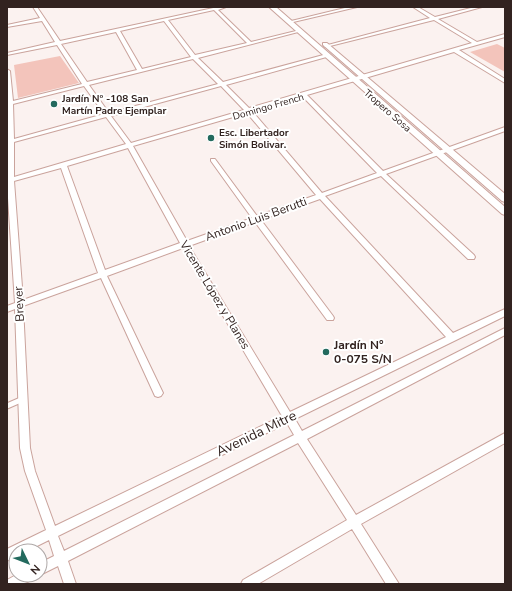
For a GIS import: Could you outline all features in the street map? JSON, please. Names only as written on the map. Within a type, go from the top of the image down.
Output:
[{"type":"street","name":"Vicente López y Planes","points":[[35,7],[85,84],[130,146],[185,245],[300,437],[393,584]]},
{"type":"street","points":[[7,54],[224,7]]},
{"type":"street","name":"Tropero Sosa","points":[[272,7],[326,46],[364,77],[505,199]]},
{"type":"street","name":"Tropero Sosa","points":[[282,7],[300,31],[327,56],[505,212]]},
{"type":"street","points":[[293,21],[355,7]]},
{"type":"street","points":[[415,7],[477,44]]},
{"type":"street","points":[[326,46],[480,7]]},
{"type":"street","points":[[215,9],[250,43]]},
{"type":"street","points":[[7,26],[43,19]]},
{"type":"street","points":[[165,20],[194,57],[249,111],[321,196],[452,338]]},
{"type":"street","points":[[117,30],[140,70]]},
{"type":"street","points":[[9,98],[85,84],[300,31]]},
{"type":"street","name":"Domingo French","points":[[9,181],[505,35]]},
{"type":"street","points":[[497,38],[505,42]]},
{"type":"street","points":[[456,50],[505,81]]},
{"type":"street","points":[[10,137],[108,115],[327,56]]},
{"type":"street","name":"Breyer","points":[[7,71],[10,137],[9,181],[11,237],[19,305],[25,448],[30,471],[70,584]]},
{"type":"street","points":[[304,95],[382,174],[471,257]]},
{"type":"street","name":"Antonio Luis Berutti","points":[[7,309],[505,129]]},
{"type":"street","points":[[213,160],[330,318]]},
{"type":"street","points":[[63,165],[103,275],[158,393]]},
{"type":"street","name":"Avenida Mitre","points":[[7,555],[505,312]]},
{"type":"street","name":"Avenida Mitre","points":[[48,565],[505,331]]},
{"type":"street","points":[[247,584],[354,522],[505,438]]},
{"type":"lane","points":[[7,406],[24,399]]},
{"type":"shaded area","points":[[497,44],[505,48],[505,72],[470,52]]},
{"type":"shaded area","points":[[60,56],[79,83],[18,98],[14,65]]},
{"type":"place","name":"Jardín N° -108 San Martín Padre Ejemplar","points":[[54,104]]},
{"type":"place","name":"Esc. Libertador Simón Bolivar.","points":[[211,138]]},
{"type":"place","name":"Jardín N° 0-075 S/N","points":[[326,352]]}]
